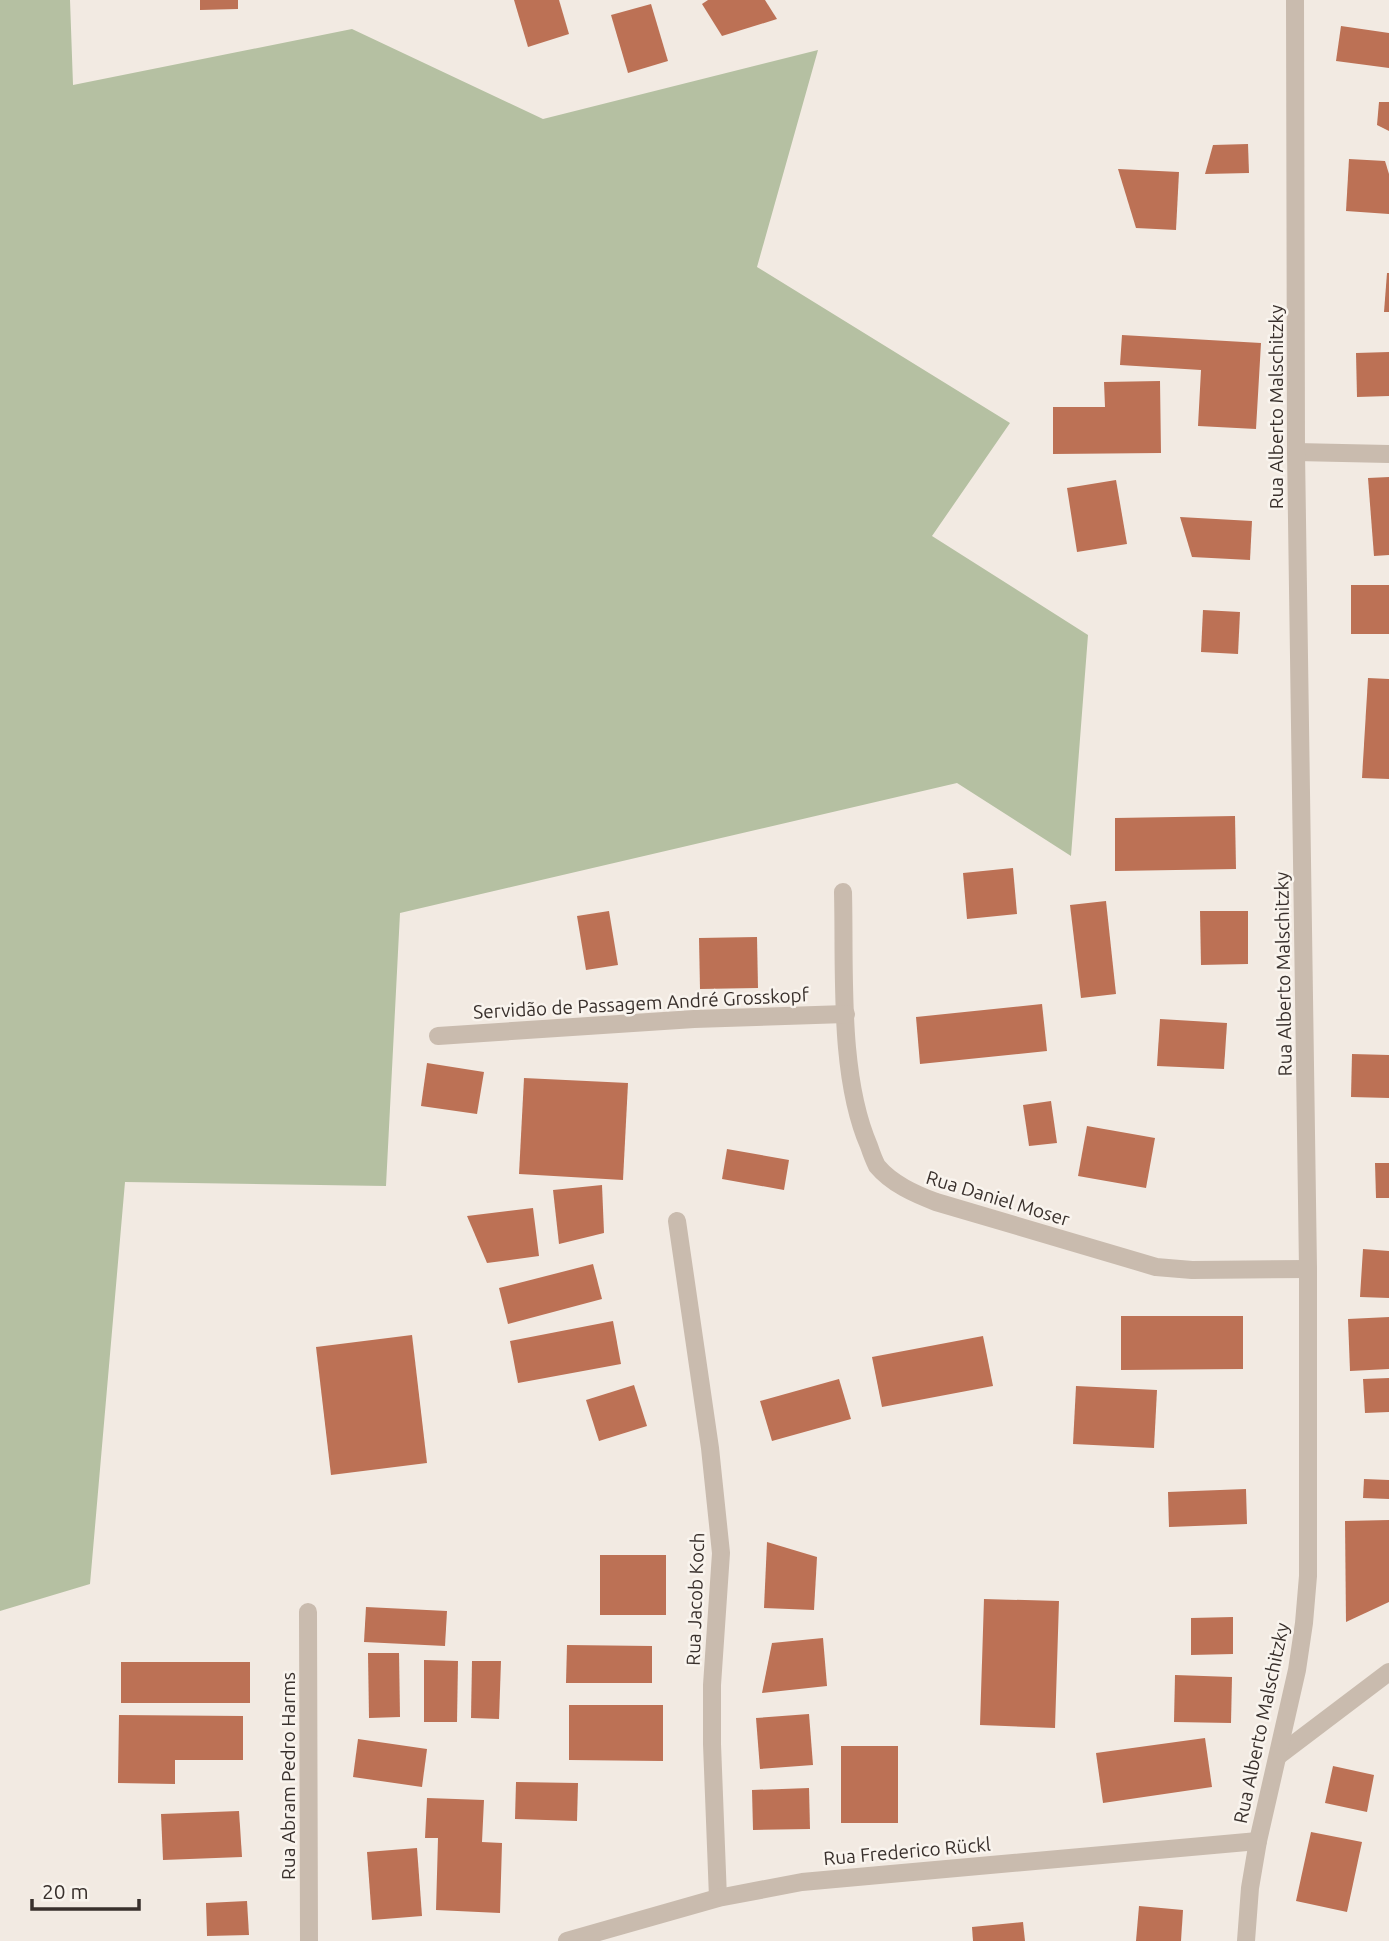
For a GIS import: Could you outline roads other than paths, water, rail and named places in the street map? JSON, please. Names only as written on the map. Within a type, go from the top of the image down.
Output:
[{"type":"street","name":"Rua Alberto Malschitzky","points":[[1246,1941],[1250,1888],[1297,1670],[1308,1576],[1308,1269],[1296,452],[1295,0]]},
{"type":"street","points":[[1296,452],[1389,454]]},
{"type":"street","name":"Rua Daniel Moser","points":[[843,891],[851,1086],[860,1125],[877,1166],[908,1192],[1156,1267],[1192,1270],[1308,1269]]},
{"type":"street","name":"Servidão de Passagem André Grosskopf","points":[[438,1036],[694,1019],[846,1014]]},
{"type":"street","name":"Rua Jacob Koch","points":[[677,1221],[710,1448],[721,1553],[712,1685],[718,1898]]},
{"type":"street","name":"Rua Abram Pedro Harms","points":[[308,1612],[309,1941]]},
{"type":"street","points":[[1278,1756],[1389,1672]]},
{"type":"street","name":"Rua Frederico Rückl","points":[[567,1941],[718,1898],[843,1877],[1258,1841]]}]
